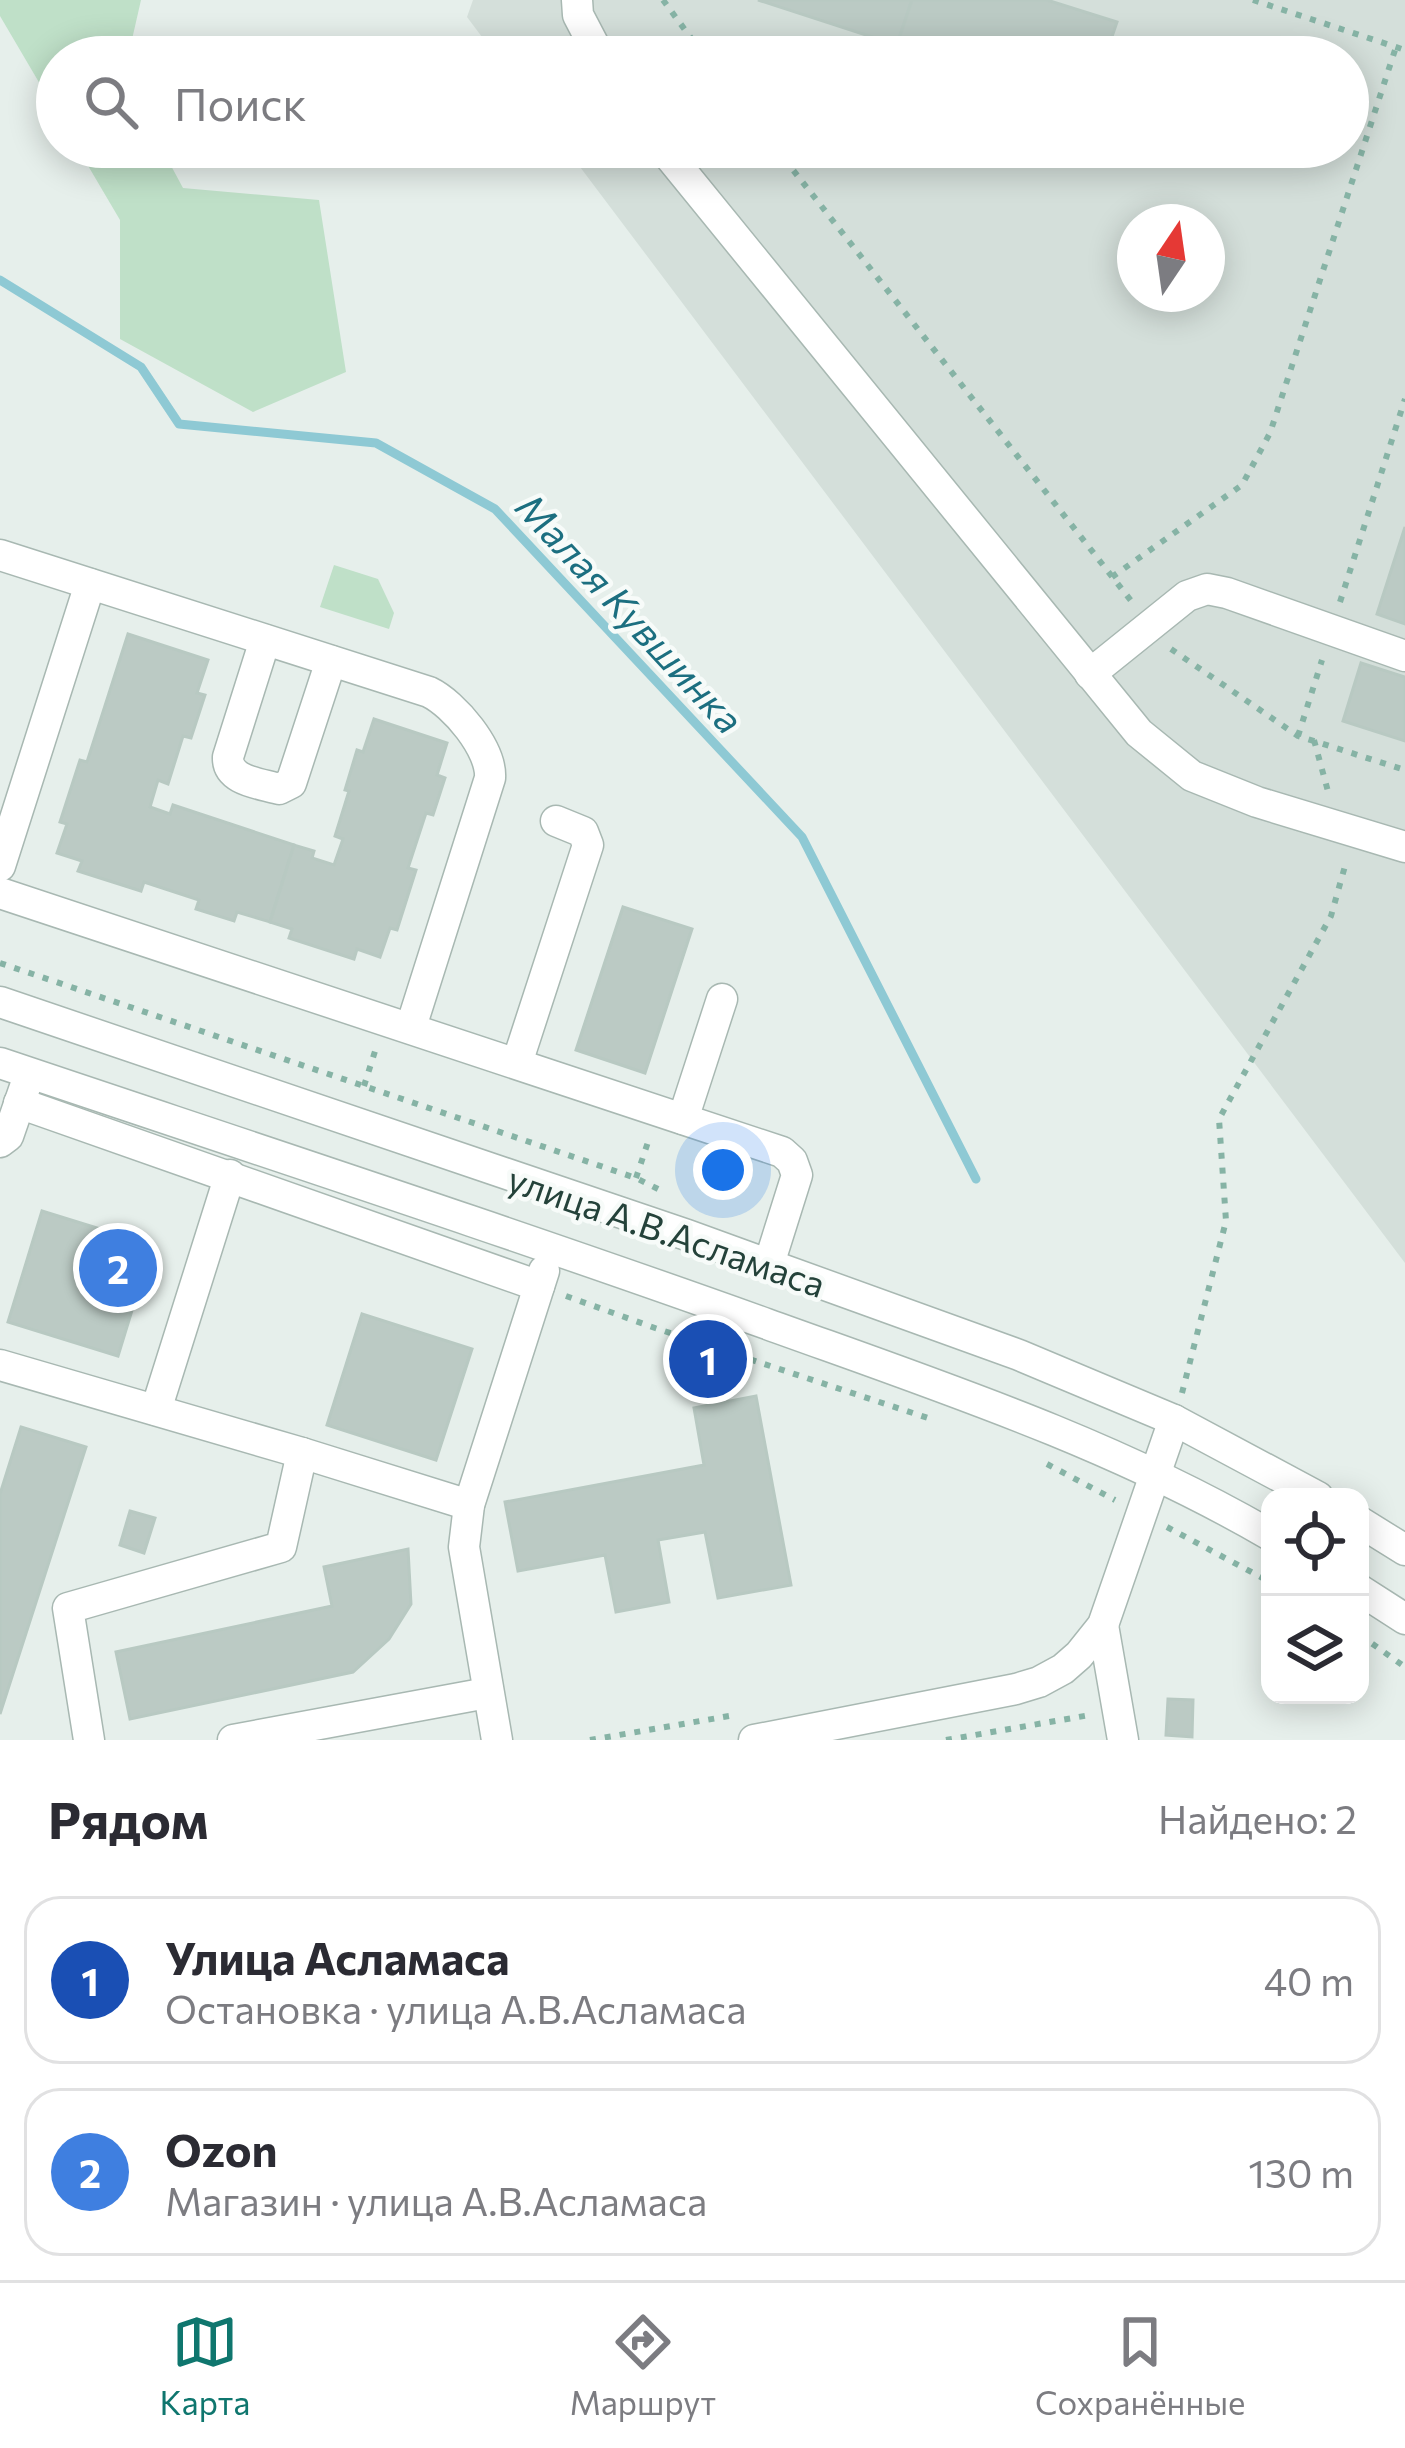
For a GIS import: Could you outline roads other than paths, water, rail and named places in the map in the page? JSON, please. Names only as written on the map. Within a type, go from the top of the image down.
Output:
[{"type":"street","points":[[578,0],[578,15],[589,36]]},
{"type":"street","points":[[679,168],[1139,733],[1192,776],[1257,802],[1405,848]]},
{"type":"street","points":[[0,555],[445,701],[488,757],[488,785],[411,1027]]},
{"type":"street","points":[[0,866],[90,584]]},
{"type":"street","points":[[1090,674],[1187,596],[1207,590],[1405,656]]},
{"type":"street","points":[[265,640],[228,757],[233,775],[279,789],[288,786],[331,661]]},
{"type":"street","points":[[517,1063],[588,844],[584,832],[556,821]]},
{"type":"street","points":[[0,893],[782,1152],[792,1161],[795,1185],[769,1264]]},
{"type":"street","points":[[671,1114],[722,999]]},
{"type":"street","name":"улица А.В.Асламаса","points":[[0,1002],[769,1264],[1019,1355],[1174,1420],[1301,1488]]},
{"type":"street","points":[[0,1142],[8,1136],[19,1102],[15,1068]]},
{"type":"street","name":"улица А.В.Асламаса","points":[[15,1068],[551,1248],[979,1400],[1156,1473],[1261,1530]]},
{"type":"street","points":[[19,1102],[539,1286]]},
{"type":"street","points":[[156,1410],[230,1175]]},
{"type":"street","points":[[497,1740],[464,1547],[469,1505],[551,1248]]},
{"type":"street","points":[[0,1365],[469,1505]]},
{"type":"street","points":[[754,1740],[1039,1682],[1079,1655],[1103,1624],[1174,1420]]},
{"type":"street","points":[[89,1740],[68,1608],[281,1547],[302,1453]]},
{"type":"street","points":[[1369,1528],[1405,1550]]},
{"type":"street","points":[[1369,1596],[1405,1619]]},
{"type":"street","points":[[1103,1624],[1120,1725]]},
{"type":"street","points":[[233,1740],[488,1693]]},
{"type":"waterway","name":"Малая Кувшинка","points":[[0,280],[141,367],[179,424],[376,443],[495,509],[802,837],[976,1179]]},
{"type":"place","name":"Ozon","points":[[118,1268]]},
{"type":"place","name":"Улица Асламаса","points":[[708,1359]]}]
